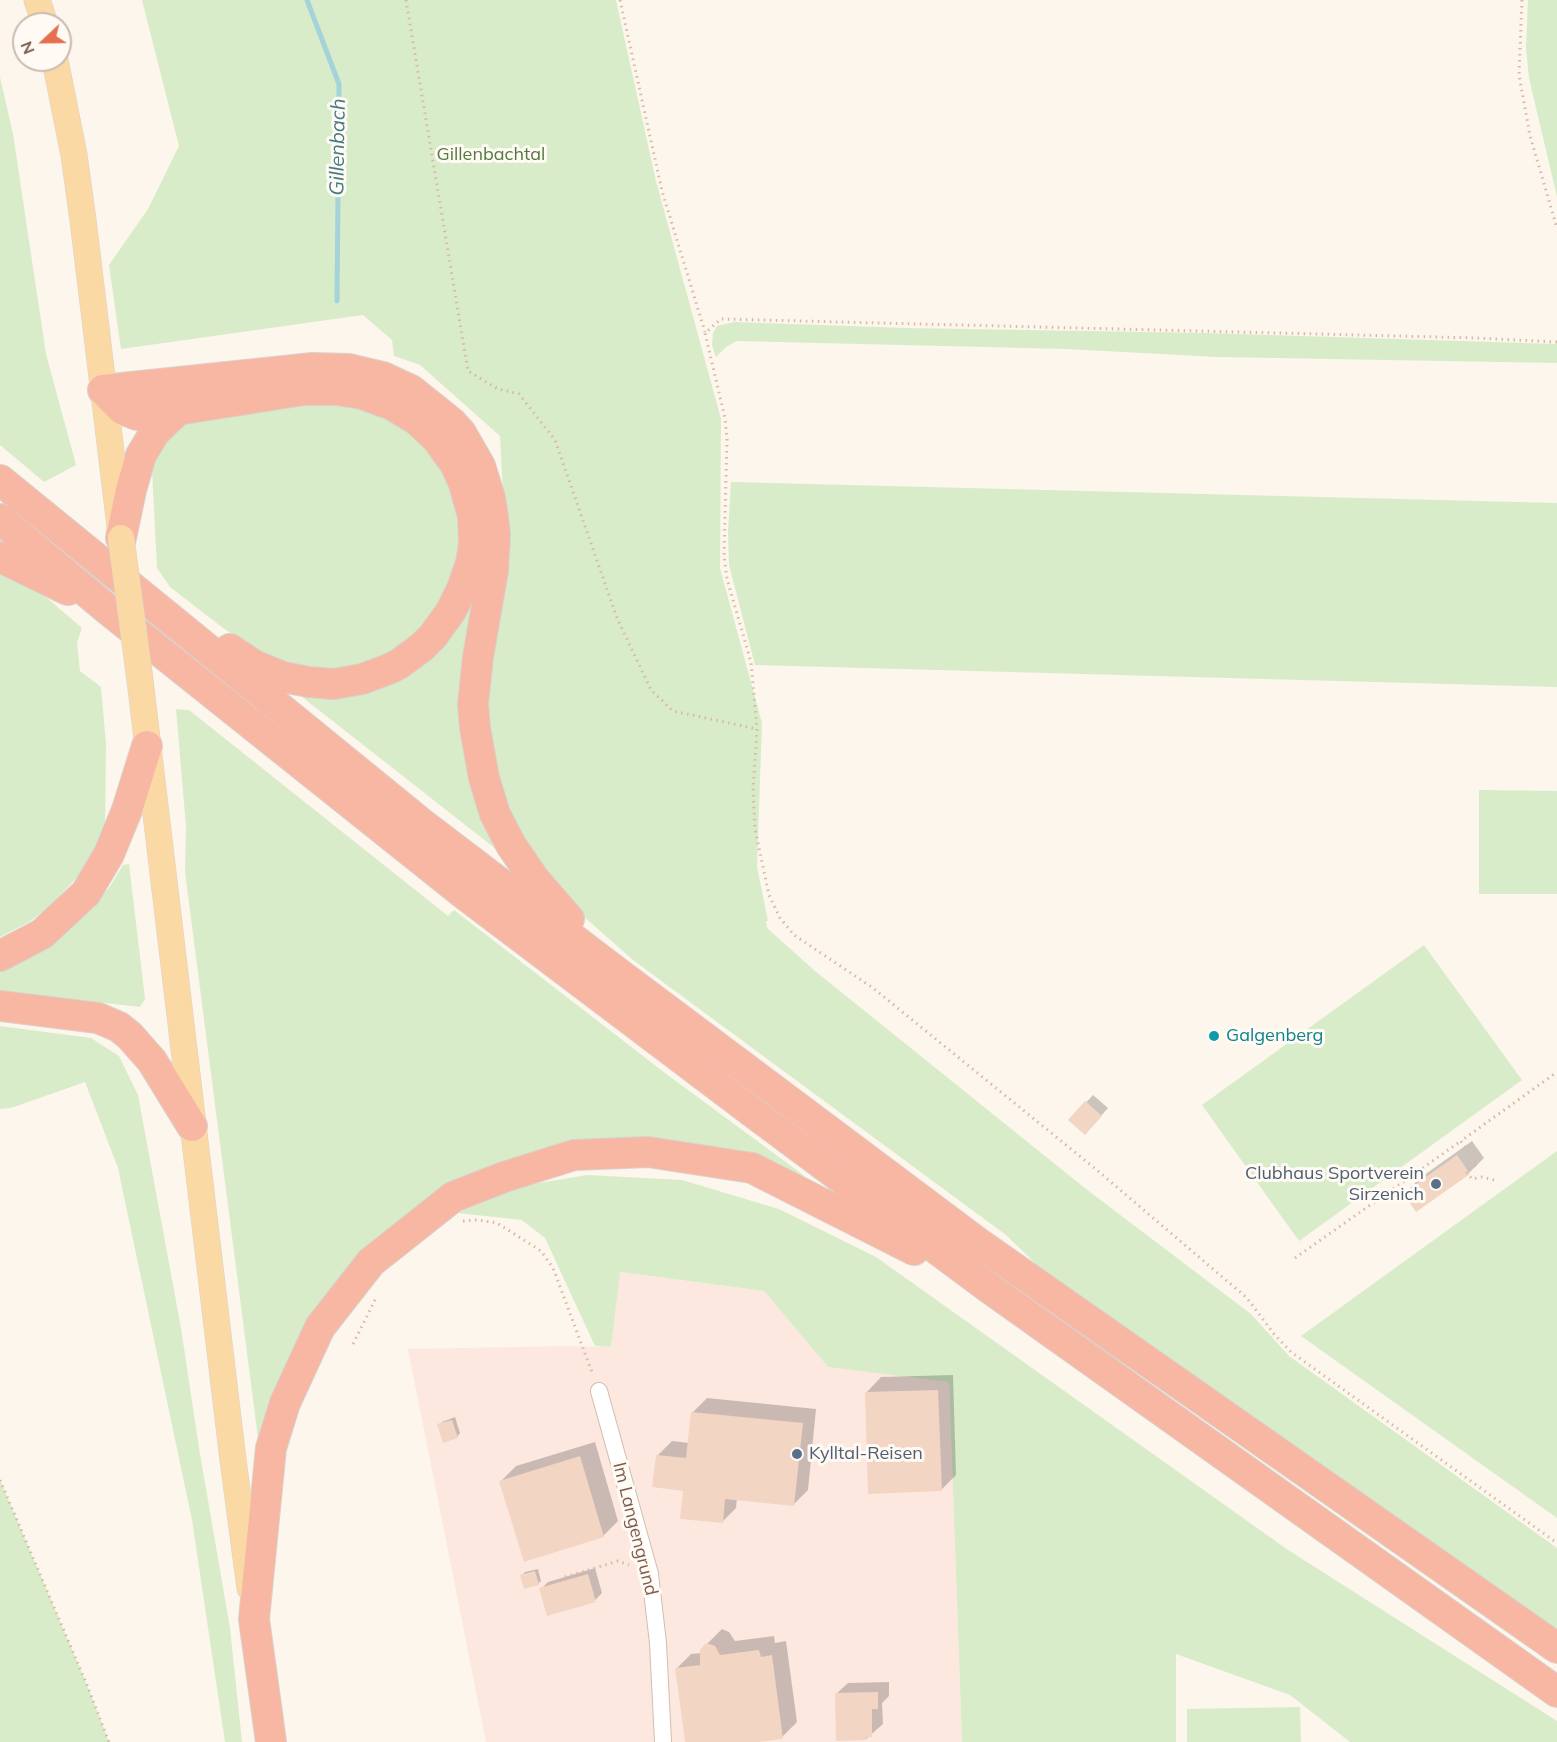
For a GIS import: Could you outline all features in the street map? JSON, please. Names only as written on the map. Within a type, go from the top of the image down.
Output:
[{"type":"highway","points":[[103,390],[313,368],[349,369],[376,375],[403,386],[427,401],[461,433],[480,466],[494,516],[493,571],[477,665],[473,704],[479,754],[489,797],[511,845],[529,872],[551,900],[618,973]]},
{"type":"highway","points":[[97,560],[254,665],[283,676],[309,682],[334,684],[376,674],[399,664],[433,636],[451,611],[461,591],[471,563],[474,544],[473,516],[463,481],[455,464],[437,439],[417,420],[378,399],[350,392],[304,390],[146,416],[129,413],[116,404],[103,390]]},
{"type":"highway","points":[[121,538],[141,455],[155,432],[177,411]]},
{"type":"highway","points":[[0,480],[421,823],[618,973],[977,1242],[1557,1648]]},
{"type":"highway","points":[[0,519],[107,609],[464,894],[989,1288],[1557,1692]]},
{"type":"highway","points":[[0,557],[107,609]]},
{"type":"highway","points":[[0,956],[42,934],[86,893],[109,854],[147,746]]},
{"type":"highway","points":[[0,1006],[98,1018],[119,1028],[130,1036],[152,1060],[192,1126]]},
{"type":"highway","points":[[271,1742],[254,1619],[271,1448],[285,1403],[320,1327],[371,1262],[453,1197],[504,1177],[574,1155],[648,1152],[710,1160],[752,1168],[989,1288]]},
{"type":"main road","points":[[57,72],[82,209],[192,1126],[254,1619]]},
{"type":"street","name":"Im Langengrund","points":[[599,1391],[650,1574],[658,1643],[663,1742]]},
{"type":"path","points":[[406,0],[468,371],[498,389],[519,394],[555,440],[617,618],[651,690],[673,711],[757,729]]},
{"type":"path","points":[[620,0],[662,191],[705,333],[725,418],[727,439],[724,555],[727,579],[751,662],[757,729],[753,791],[755,830],[769,895],[780,918],[794,935],[873,988],[1098,1171],[1247,1298],[1274,1334],[1291,1352],[1557,1543]]},
{"type":"path","points":[[1522,0],[1519,75],[1530,136],[1557,228]]},
{"type":"path","points":[[705,333],[721,319],[1557,342]]},
{"type":"path","points":[[1295,1258],[1557,1072]]},
{"type":"path","points":[[1461,1141],[1477,1164],[1466,1171],[1472,1179],[1482,1177],[1494,1180]]},
{"type":"path","points":[[459,1221],[478,1220],[497,1223],[541,1251],[554,1268],[599,1391]]},
{"type":"path","points":[[353,1344],[381,1288]]},
{"type":"path","points":[[0,1480],[109,1742]]},
{"type":"path","points":[[566,1577],[618,1561],[650,1574]]},
{"type":"shaded area","points":[[619,1272],[764,1291],[828,1367],[949,1381],[962,1742],[486,1742],[408,1349],[611,1347]]},
{"type":"green space","name":"Gillenbachtal","points":[[142,0],[616,0],[656,181],[721,419],[720,568],[762,723],[757,867],[768,921],[766,921],[767,928],[815,971],[1086,1189],[1251,1314],[1289,1356],[1557,1548],[1557,1631],[1463,1568],[1037,1265],[1006,1235],[633,960],[565,900],[525,854],[486,749],[486,677],[507,569],[500,436],[420,365],[394,356],[392,340],[363,315],[121,349],[109,265],[148,209],[179,146]]},
{"type":"green space","points":[[1528,0],[1557,0],[1557,197],[1529,78],[1526,48]]},
{"type":"green space","points":[[0,77],[13,134],[46,354],[76,465],[44,482],[0,445]]},
{"type":"green space","points":[[734,322],[1557,344],[1557,363],[1217,357],[1067,349],[737,341],[726,347],[716,357],[712,345],[713,333],[717,326]]},
{"type":"green space","points":[[286,403],[368,404],[428,441],[461,508],[458,583],[409,647],[333,674],[302,669],[260,652],[223,628],[170,587],[157,568],[152,470],[162,437],[191,419]]},
{"type":"green space","points":[[731,482],[1557,503],[1557,687],[755,665],[729,565]]},
{"type":"green space","points":[[0,568],[32,585],[82,628],[77,642],[80,671],[101,687],[106,744],[105,830],[94,853],[81,873],[48,908],[29,922],[0,937]]},
{"type":"green space","points":[[473,587],[475,624],[501,853],[297,693],[345,691]]},
{"type":"green space","points":[[176,709],[189,710],[448,916],[454,910],[665,1073],[806,1177],[739,1152],[683,1142],[639,1138],[433,1196],[377,1237],[334,1284],[308,1323],[286,1366],[263,1439],[258,1438],[185,872],[186,827]]},
{"type":"green space","points":[[1479,790],[1557,791],[1557,894],[1479,894]]},
{"type":"green space","points":[[129,864],[145,999],[140,1007],[0,991],[0,969],[32,956],[76,923],[109,888],[123,865]]},
{"type":"green space","points":[[1424,945],[1522,1080],[1299,1241],[1202,1105]]},
{"type":"green space","points":[[0,1026],[91,1038],[119,1056],[138,1095],[181,1328],[230,1628],[242,1742],[225,1742],[192,1520],[118,1168],[85,1082],[11,1108],[0,1109]]},
{"type":"green space","points":[[1557,1151],[1557,1518],[1301,1336]]},
{"type":"green space","points":[[587,1175],[682,1180],[779,1209],[876,1257],[1288,1550],[1557,1721],[1557,1742],[1350,1742],[1290,1695],[1176,1654],[1176,1742],[962,1742],[949,1382],[828,1367],[764,1291],[620,1272],[611,1347],[595,1346],[545,1238],[522,1220],[457,1213],[521,1186]]},
{"type":"green space","points":[[0,1480],[87,1685],[109,1742],[0,1742]]},
{"type":"green space","points":[[1300,1707],[1301,1742],[1187,1742],[1187,1709]]},
{"type":"building","points":[[1085,1101],[1102,1116],[1085,1135],[1068,1120]]},
{"type":"building","name":"Clubhaus Sportverein Sirzenich","points":[[1457,1155],[1470,1174],[1416,1212],[1403,1193]]},
{"type":"building","points":[[938,1390],[942,1491],[868,1494],[865,1392]]},
{"type":"building","points":[[691,1412],[803,1423],[794,1506],[725,1499],[723,1523],[680,1519],[683,1491],[652,1487],[656,1455],[686,1458]]},
{"type":"building","points":[[452,1420],[458,1438],[443,1443],[437,1424]]},
{"type":"building","points":[[580,1456],[604,1537],[524,1562],[499,1481]]},
{"type":"building","points":[[535,1571],[539,1585],[524,1589],[520,1575]]},
{"type":"building","points":[[588,1574],[596,1602],[547,1616],[539,1588]]},
{"type":"building","points":[[706,1643],[715,1646],[720,1655],[759,1650],[761,1657],[772,1655],[783,1739],[758,1742],[685,1742],[675,1668],[700,1665],[700,1650]]},
{"type":"building","points":[[878,1692],[878,1709],[872,1709],[872,1737],[866,1737],[866,1740],[836,1741],[835,1693]]},
{"type":"waterway","name":"Gillenbach","points":[[307,0],[339,84],[337,301]]},
{"type":"place","name":"Galgenberg","points":[[1214,1036]]},
{"type":"place","name":"Clubhaus Sportverein Sirzenich","points":[[1436,1184]]},
{"type":"place","name":"Kylltal-Reisen","points":[[797,1454]]}]
